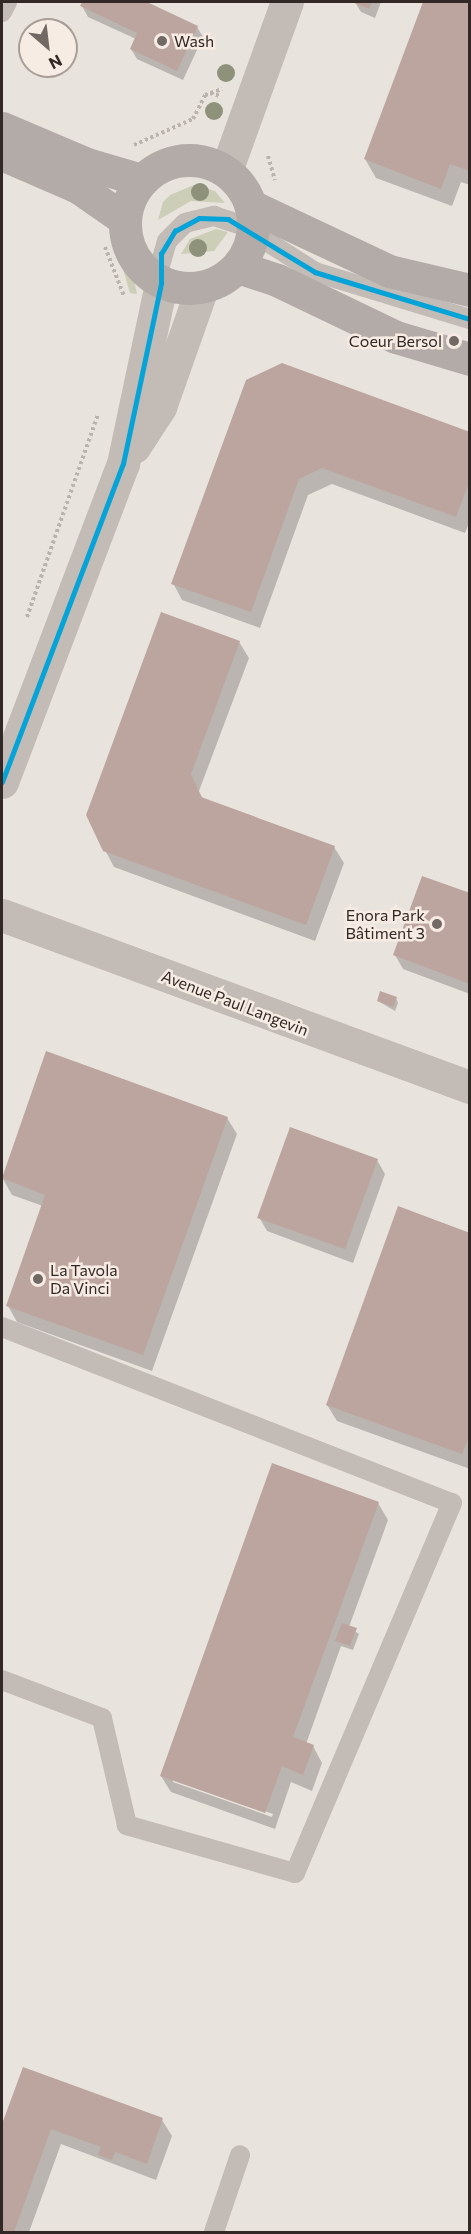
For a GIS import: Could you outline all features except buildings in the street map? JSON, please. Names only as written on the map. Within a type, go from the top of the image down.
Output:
[{"type":"main road","points":[[4,132],[87,164],[141,180]]},
{"type":"main road","points":[[4,132],[78,187],[114,229],[125,238],[133,256],[161,283],[202,288],[221,280],[238,267],[252,220],[242,186],[226,171],[191,159],[156,168],[141,180],[114,229]]},
{"type":"main road","points":[[252,220],[389,271],[470,290]]},
{"type":"main road","points":[[238,267],[279,281],[396,337],[470,358]]},
{"type":"street","points":[[226,171],[287,2]]},
{"type":"street","points":[[2,782],[123,464],[161,283]]},
{"type":"street","points":[[123,464],[160,407],[202,288]]},
{"type":"street","name":"Avenue Paul Langevin","points":[[2,915],[470,1087]]},
{"type":"lane","points":[[2,12],[7,2]]},
{"type":"lane","points":[[161,283],[162,254],[167,241],[185,223],[214,216],[252,220],[315,272],[470,319]]},
{"type":"lane","points":[[279,281],[315,272]]},
{"type":"lane","points":[[2,1327],[452,1503],[295,1873],[127,1825],[102,1718],[2,1680]]},
{"type":"lane","points":[[214,2232],[240,2155]]},
{"type":"path","points":[[127,147],[193,119],[201,101],[210,93]]},
{"type":"path","points":[[114,229],[127,303]]},
{"type":"path","points":[[23,630],[101,407]]},
{"type":"green space","points":[[194,185],[215,191],[225,203],[191,201],[158,220],[163,202],[170,195]]},
{"type":"green space","points":[[111,228],[131,265],[137,294],[130,293]]},
{"type":"green space","points":[[216,229],[228,232],[214,251],[181,254],[190,239]]},
{"type":"transit line","points":[[2,782],[123,464],[161,283],[161,254],[175,231],[199,218],[228,219],[315,272],[470,319]]},
{"type":"place","name":"Wash","points":[[162,41]]},
{"type":"place","name":"Coeur Bersol","points":[[454,341]]},
{"type":"place","name":"Enora Park Bâtiment 3","points":[[437,924]]},
{"type":"place","name":"La Tavola Da Vinci","points":[[38,1279]]}]
